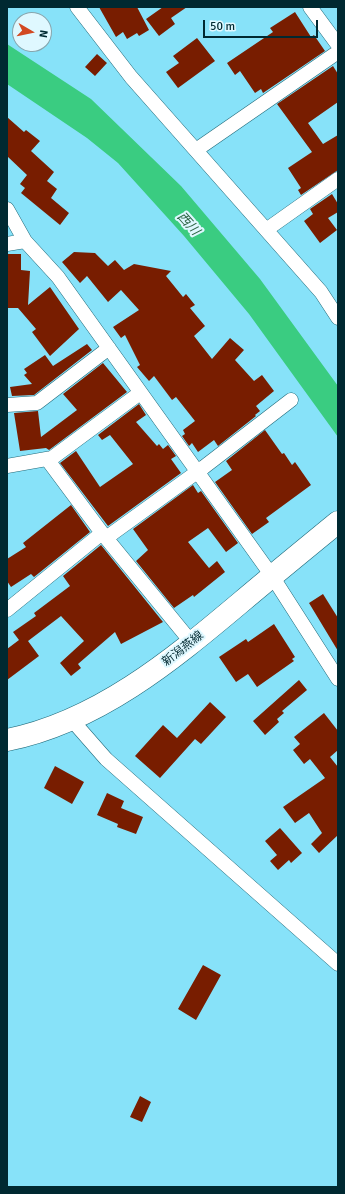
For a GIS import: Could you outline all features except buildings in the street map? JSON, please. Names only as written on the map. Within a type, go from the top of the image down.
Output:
[{"type":"main road","name":"新潟燕線","points":[[7,740],[25,737],[71,719],[117,696],[160,668],[338,522]]},
{"type":"street","points":[[77,7],[131,77],[321,292],[338,318]]},
{"type":"street","points":[[310,7],[338,45]]},
{"type":"street","points":[[196,150],[338,52]]},
{"type":"street","points":[[266,230],[338,179]]},
{"type":"street","points":[[7,209],[25,241],[58,277],[272,576],[338,679]]},
{"type":"street","points":[[7,244],[25,241]]},
{"type":"street","points":[[7,406],[37,403],[109,348]]},
{"type":"street","points":[[7,466],[52,458],[140,392]]},
{"type":"street","points":[[7,610],[104,536],[197,472],[291,400]]},
{"type":"street","points":[[47,459],[104,536],[192,643]]},
{"type":"street","points":[[71,719],[106,758],[338,964]]},
{"type":"water","name":"西川","points":[[7,44],[12,47],[12,52],[19,52],[91,99],[181,186],[260,279],[338,386],[338,437],[249,314],[184,236],[118,163],[87,138],[7,84]]}]
